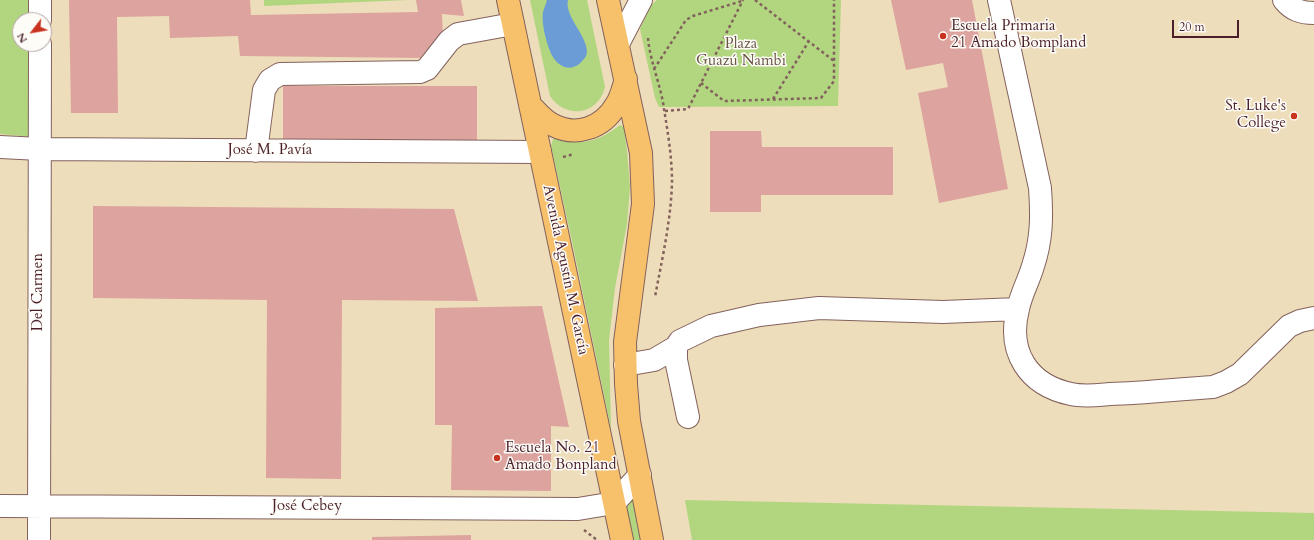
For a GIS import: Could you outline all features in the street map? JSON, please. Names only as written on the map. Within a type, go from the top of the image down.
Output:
[{"type":"main road","name":"Avenida Agustín M. García","points":[[508,0],[622,540]]},
{"type":"main road","points":[[608,0],[641,153],[643,204],[625,342],[626,384],[630,421],[652,540]]},
{"type":"main road","points":[[530,105],[552,125],[568,131],[583,131],[593,127],[607,118],[617,105],[626,79]]},
{"type":"street","points":[[40,0],[40,12]]},
{"type":"street","points":[[618,44],[641,0]]},
{"type":"street","points":[[999,0],[1040,188],[1042,217],[1040,241],[1034,265],[1018,309],[1015,329],[1017,349],[1030,374],[1041,383],[1071,394],[1128,394],[1213,386],[1226,382],[1240,374],[1289,326],[1300,320],[1314,318]]},
{"type":"street","points":[[1284,0],[1295,10],[1305,13],[1314,13]]},
{"type":"street","points":[[256,151],[264,90],[270,80],[280,74],[420,72],[427,69],[449,41],[458,34],[513,24]]},
{"type":"street","name":"Del Carmen","points":[[39,540],[40,52]]},
{"type":"street","name":"José M. Pavía","points":[[0,147],[40,149],[256,151],[540,152]]},
{"type":"street","points":[[626,365],[654,360],[676,347],[680,341],[711,326],[759,315],[819,308],[943,312],[1018,309]]},
{"type":"street","points":[[676,347],[676,360],[688,417]]},
{"type":"street","points":[[614,503],[640,475]]},
{"type":"street","name":"José Cebey","points":[[0,506],[578,508],[614,503]]},
{"type":"path","points":[[654,69],[686,20],[693,16],[742,0]]},
{"type":"path","points":[[665,111],[688,109],[742,0]]},
{"type":"path","points":[[755,0],[834,61]]},
{"type":"path","points":[[701,83],[724,101],[821,98],[834,81],[834,0]]},
{"type":"path","points":[[773,99],[809,41]]},
{"type":"green space","points":[[0,0],[31,0],[31,12],[12,12],[12,52],[31,52],[32,137],[0,134]]},
{"type":"green space","points":[[264,0],[408,0],[264,6]]},
{"type":"green space","points":[[530,0],[587,0],[605,87],[596,104],[588,109],[572,111],[556,103],[550,96]]},
{"type":"green space","name":"Plaza Guazú Nambi","points":[[657,0],[841,0],[838,106],[659,107],[655,98],[640,29],[650,6]]},
{"type":"green space","points":[[620,125],[624,127],[630,187],[627,224],[615,288],[609,340],[611,429],[551,146],[553,139],[577,142],[590,141],[602,137]]},
{"type":"green space","points":[[633,498],[643,540],[633,540],[626,506]]},
{"type":"green space","points":[[685,500],[1314,513],[1314,540],[692,540]]},
{"type":"water","points":[[547,0],[568,0],[569,12],[583,39],[587,52],[584,58],[576,66],[567,68],[559,64],[551,53],[545,35],[543,22],[543,12]]},
{"type":"building","points":[[69,0],[250,0],[251,15],[418,12],[416,0],[461,0],[464,16],[442,14],[443,39],[423,58],[240,56],[238,36],[170,38],[169,16],[117,17],[118,113],[71,113]]},
{"type":"building","points":[[891,0],[972,0],[1008,189],[939,203],[918,93],[948,87],[943,63],[906,70]]},
{"type":"building","points":[[283,86],[477,86],[477,141],[283,141]]},
{"type":"building","points":[[710,131],[761,131],[762,147],[893,147],[893,195],[761,195],[761,212],[710,212]]},
{"type":"building","points":[[93,206],[454,209],[478,301],[342,300],[341,479],[266,478],[267,300],[93,298]]},
{"type":"building","points":[[542,306],[569,427],[551,426],[551,491],[451,490],[452,425],[435,425],[435,308]]},
{"type":"building","points":[[471,535],[471,540],[372,540],[372,537]]},
{"type":"place","name":"Escuela Primaria 21 Amado Bompland","points":[[943,36]]},
{"type":"place","name":"St. Luke's College","points":[[1294,116]]},
{"type":"place","name":"Escuela No. 21 Amado Bonpland","points":[[497,458]]}]
